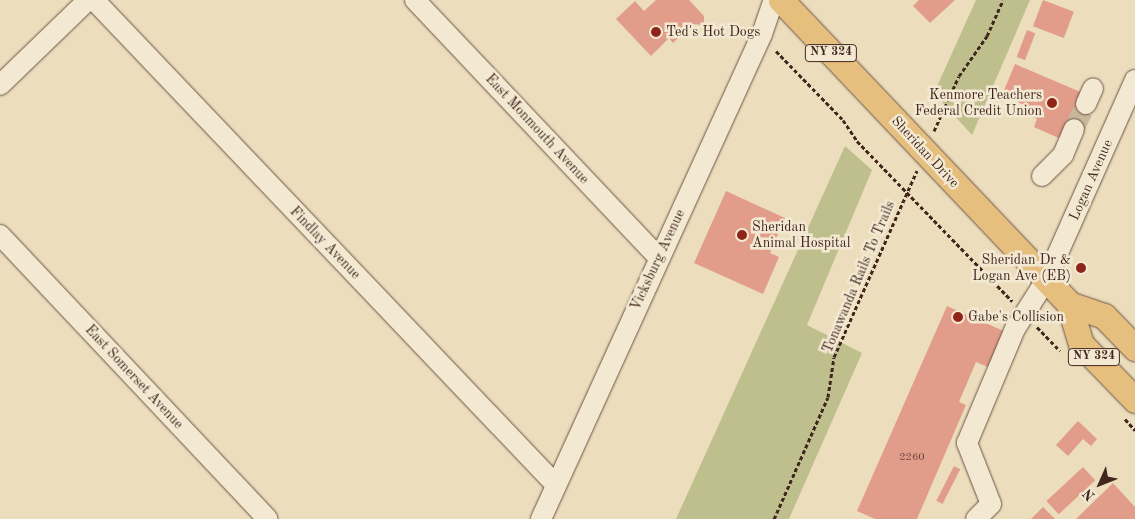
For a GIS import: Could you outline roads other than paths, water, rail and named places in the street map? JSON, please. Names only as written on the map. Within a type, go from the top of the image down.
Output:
[{"type":"main road","name":"Sheridan Drive","points":[[781,0],[1069,304],[1082,344],[1129,408]]},
{"type":"main road","name":"Sheridan Drive","points":[[1069,304],[1104,316],[1135,348]]},
{"type":"street","points":[[0,85],[88,0]]},
{"type":"street","name":"Findlay Avenue","points":[[94,0],[556,485]]},
{"type":"street","name":"East Monmouth Avenue","points":[[415,0],[658,258]]},
{"type":"street","name":"Vicksburg Avenue","points":[[541,519],[658,258],[762,34],[774,0]]},
{"type":"street","name":"Logan Avenue","points":[[976,519],[991,504],[967,442],[1025,314],[1046,280],[1135,80]]},
{"type":"street","points":[[1042,176],[1063,156],[1074,129]]},
{"type":"street","name":"East Somerset Avenue","points":[[0,235],[268,519]]},
{"type":"tunnel","points":[[1074,129],[1086,104]]},
{"type":"place","name":"Ted's Hot Dogs","points":[[656,32]]},
{"type":"place","name":"Kenmore Teachers Federal Credit Union","points":[[1052,103]]},
{"type":"place","name":"Sheridan Animal Hospital","points":[[742,235]]},
{"type":"place","name":"Sheridan Dr & Logan Ave (EB)","points":[[1081,268]]},
{"type":"place","name":"Gabe's Collision","points":[[958,317]]}]
